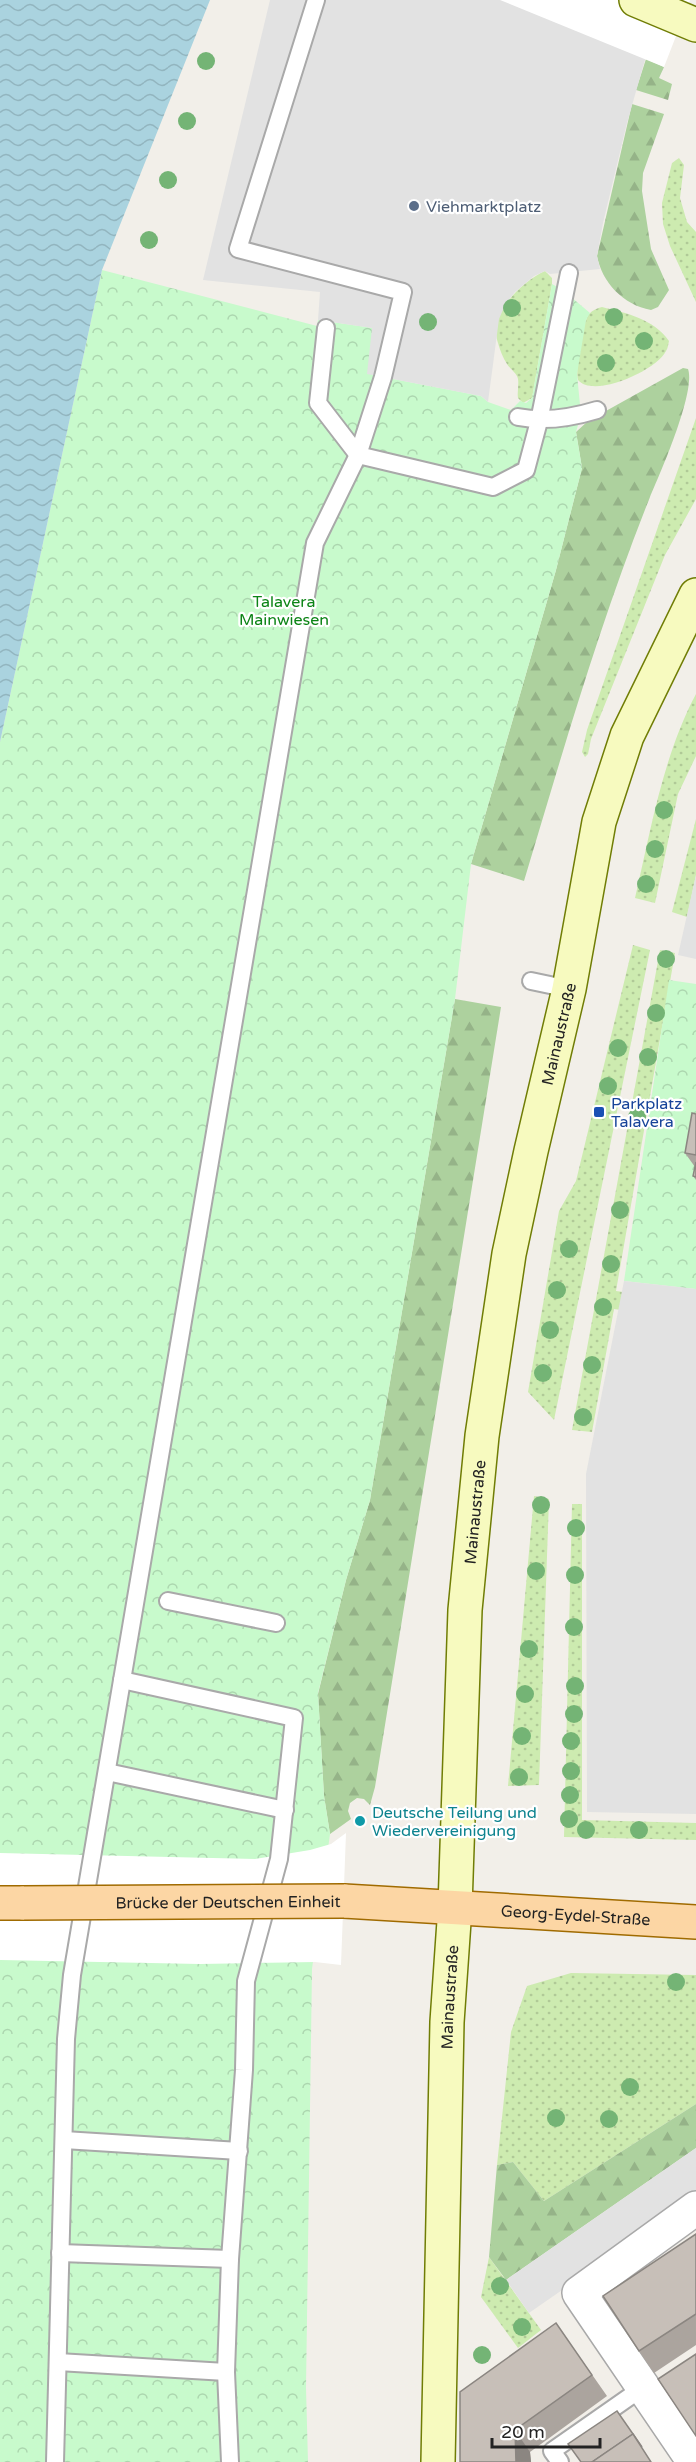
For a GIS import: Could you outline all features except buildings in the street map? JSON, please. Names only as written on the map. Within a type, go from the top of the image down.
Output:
[{"type":"main road","points":[[636,0],[689,22]]},
{"type":"main road","name":"Mainaustraße","points":[[438,2462],[447,2022],[455,1907],[465,1610],[482,1436],[509,1254],[569,989],[599,822],[627,736],[696,595]]},
{"type":"main road","name":"Brücke der Deutschen Einheit","points":[[0,1903],[344,1901],[455,1907]]},
{"type":"main road","name":"Georg-Eydel-Straße","points":[[455,1907],[696,1922]]},
{"type":"street","points":[[694,2462],[645,2386],[579,2292],[696,2208]]},
{"type":"lane","points":[[55,2462],[66,2039],[72,1975],[315,543],[358,455],[383,377],[403,292],[238,249],[316,0]]},
{"type":"lane","points":[[326,328],[318,403],[358,455],[493,487],[526,470],[539,421],[569,273]]},
{"type":"lane","points":[[518,417],[539,421],[581,415],[597,410]]},
{"type":"lane","points":[[531,981],[569,989]]},
{"type":"lane","points":[[168,1600],[276,1623]]},
{"type":"lane","points":[[122,1680],[294,1718],[279,1859],[246,1981],[239,2151],[230,2259],[225,2372],[230,2462]]},
{"type":"lane","points":[[107,1772],[285,1810]]},
{"type":"lane","points":[[64,2140],[239,2151]]},
{"type":"lane","points":[[60,2253],[230,2259]]},
{"type":"lane","points":[[58,2362],[225,2372]]},
{"type":"lane","points":[[553,2458],[645,2386]]},
{"type":"green space","points":[[646,59],[664,67],[659,78],[672,84],[668,100],[636,90]]},
{"type":"green space","points":[[632,104],[664,114],[643,173],[642,191],[651,249],[669,290],[658,307],[651,310],[631,303],[615,291],[604,275],[597,256]]},
{"type":"green space","points":[[679,158],[684,165],[680,198],[687,222],[696,232],[696,302],[670,246],[663,224],[662,203],[672,163]]},
{"type":"green space","name":"Talavera Mainwiesen","points":[[102,270],[317,326],[318,320],[373,328],[383,377],[481,396],[488,402],[511,410],[520,401],[526,403],[532,398],[552,284],[590,313],[586,320],[577,374],[581,415],[576,432],[582,468],[556,570],[471,864],[455,999],[370,1500],[346,1580],[318,1693],[324,1796],[330,1834],[312,1969],[306,2388],[308,2462],[0,2462],[0,742]]},
{"type":"green space","points":[[545,271],[552,278],[552,284],[532,398],[523,403],[518,398],[517,377],[502,354],[496,332],[502,310],[509,300],[526,283]]},
{"type":"green space","points":[[602,307],[648,322],[663,333],[669,341],[667,350],[660,358],[638,374],[611,384],[586,385],[578,380],[577,374],[582,336],[589,314]]},
{"type":"green space","points":[[683,368],[688,369],[689,380],[682,413],[598,639],[524,881],[471,864],[556,570],[582,468],[576,432],[588,421]]},
{"type":"green space","points":[[696,418],[696,499],[665,555],[585,757],[582,752],[587,730]]},
{"type":"green space","points":[[696,694],[696,756],[678,794],[655,903],[635,898],[666,768]]},
{"type":"green space","points":[[696,819],[696,875],[687,917],[672,912]]},
{"type":"green space","points":[[633,945],[650,950],[554,1420],[528,1392],[559,1211],[576,1181]]},
{"type":"green space","points":[[660,950],[675,953],[616,1291],[696,1302],[696,1321],[614,1309],[592,1432],[572,1430]]},
{"type":"green space","points":[[669,980],[696,984],[696,1289],[624,1281]]},
{"type":"green space","points":[[455,999],[501,1007],[375,1787],[370,1805],[364,1799],[357,1798],[350,1803],[348,1811],[351,1819],[330,1834],[324,1796],[318,1694],[346,1580],[370,1500]]},
{"type":"green space","points":[[534,1496],[549,1499],[539,1785],[508,1786]]},
{"type":"green space","points":[[572,1504],[582,1504],[582,1820],[696,1823],[696,1840],[564,1837]]},
{"type":"green space","points":[[571,1973],[696,1975],[696,2104],[544,2201],[513,2162],[497,2165],[511,2032],[527,1986]]},
{"type":"green space","points":[[696,2104],[696,2148],[506,2280],[489,2257],[497,2165],[513,2162],[544,2201]]},
{"type":"green space","points":[[489,2257],[541,2330],[518,2348],[481,2297]]},
{"type":"shaded area","name":"Viehmarktplatz","points":[[270,0],[662,0],[627,123],[603,223],[597,256],[600,269],[550,274],[545,271],[534,276],[515,292],[505,305],[499,319],[488,402],[481,396],[367,374],[372,328],[318,320],[320,292],[203,280]]},
{"type":"shaded area","points":[[696,875],[696,959],[678,955]]},
{"type":"shaded area","points":[[624,1281],[696,1289],[696,1814],[587,1812],[586,1474]]},
{"type":"shaded area","points":[[696,2148],[696,2197],[529,2313],[506,2280]]},
{"type":"water","points":[[0,0],[210,0],[102,270],[0,742]]},
{"type":"pier","points":[[500,0],[690,0],[664,67]]},
{"type":"pier","points":[[346,1833],[341,1965],[315,1962],[200,1964],[0,1960],[0,1853],[255,1859],[310,1850],[331,1844]]},
{"type":"place","name":"Viehmarktplatz","points":[[414,206]]},
{"type":"place","name":"Parkplatz Talavera","points":[[599,1112]]},
{"type":"place","name":"Deutsche Teilung und Wiedervereinigung","points":[[360,1821]]}]
